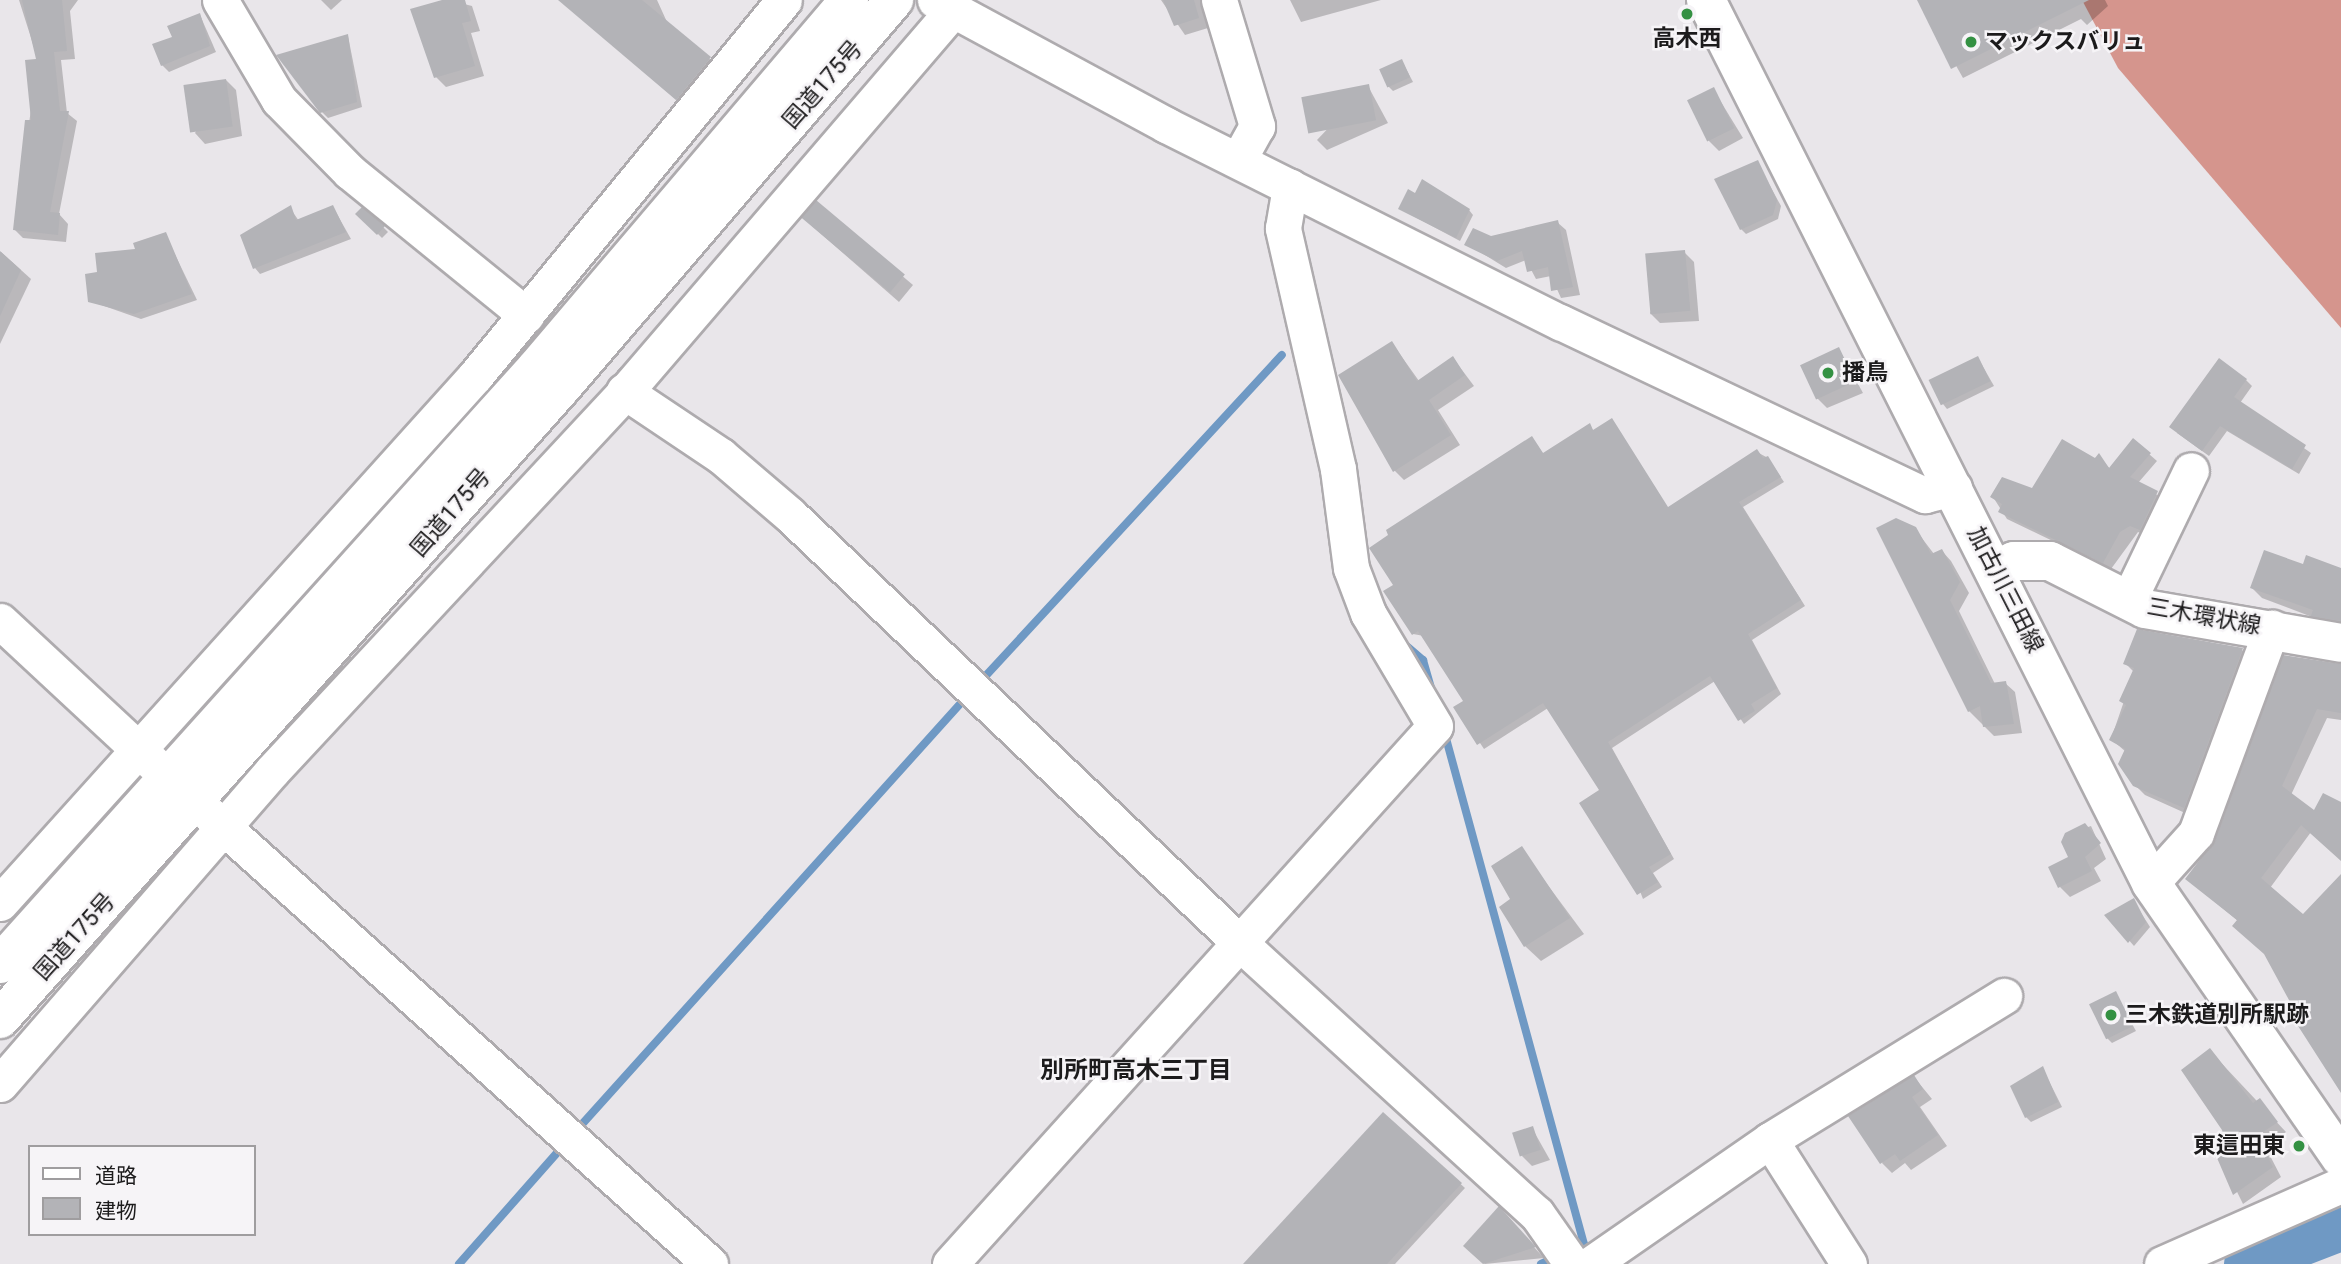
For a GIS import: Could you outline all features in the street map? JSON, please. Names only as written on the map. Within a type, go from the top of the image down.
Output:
[{"type":"main road","name":"国道175号","points":[[0,964],[536,368],[849,0]]},
{"type":"main road","name":"加古川三田線","points":[[1706,0],[2151,883],[2341,1158]]},
{"type":"main road","name":"国道175号","points":[[0,1019],[196,803],[889,7]]},
{"type":"main road","name":"三木環状線","points":[[1995,571],[2014,561],[2050,561],[2145,610],[2272,628],[2341,643]]},
{"type":"street","points":[[220,0],[279,100],[350,172],[526,315]]},
{"type":"street","points":[[0,903],[526,315],[784,0]]},
{"type":"street","points":[[1219,0],[1257,126],[1239,158]]},
{"type":"street","points":[[0,1084],[227,830],[272,771],[624,392],[943,6],[1239,158],[1290,187],[1925,495],[1954,488]]},
{"type":"street","points":[[950,1264],[1242,945],[1435,726],[1367,613],[1351,568],[1338,469],[1283,228],[1290,187]]},
{"type":"street","points":[[624,392],[722,456],[790,515],[1242,945],[1537,1214],[1572,1264]]},
{"type":"street","points":[[2128,601],[2191,470]]},
{"type":"street","points":[[0,621],[196,803],[710,1264]]},
{"type":"street","points":[[2151,883],[2196,833],[2272,628]]},
{"type":"street","points":[[1591,1264],[1770,1140],[2004,996]]},
{"type":"street","points":[[1770,1140],[1850,1264]]},
{"type":"street","points":[[2161,1264],[2341,1185]]},
{"type":"shaded area","points":[[2082,0],[2341,0],[2341,328],[2118,68]]},
{"type":"building","points":[[22,0],[62,0],[67,51],[54,52],[60,111],[69,111],[50,212],[60,213],[58,235],[13,230],[25,120],[31,120],[25,60],[36,59]]},
{"type":"building","points":[[442,0],[465,0],[471,21],[462,23],[475,66],[434,78],[410,9]]},
{"type":"building","points":[[558,0],[642,0],[711,57],[676,100]]},
{"type":"building","points":[[1163,0],[1194,0],[1199,18],[1174,26]]},
{"type":"building","name":"マックスバリュ","points":[[1917,0],[2089,0],[1951,69]]},
{"type":"building","points":[[200,13],[210,46],[161,66],[152,44],[172,37],[167,26]]},
{"type":"building","points":[[348,34],[357,102],[320,113],[276,55]]},
{"type":"building","points":[[1402,59],[1410,77],[1387,87],[1379,69]]},
{"type":"building","points":[[226,79],[233,127],[190,133],[183,85]]},
{"type":"building","points":[[1369,84],[1376,120],[1308,133],[1301,97]]},
{"type":"building","points":[[1714,87],[1734,128],[1707,141],[1687,100]]},
{"type":"building","points":[[1758,160],[1777,200],[1773,215],[1740,230],[1714,179]]},
{"type":"building","points":[[1422,179],[1470,209],[1456,238],[1398,209],[1408,189],[1415,193]]},
{"type":"building","points":[[816,200],[905,275],[890,292],[801,218]]},
{"type":"building","points":[[291,205],[296,220],[333,205],[346,232],[253,269],[240,235]]},
{"type":"building","points":[[362,207],[385,226],[377,235],[355,214]]},
{"type":"building","points":[[1558,220],[1573,287],[1551,291],[1548,267],[1527,272],[1522,251],[1497,261],[1464,245],[1473,228],[1491,236]]},
{"type":"building","points":[[166,232],[192,294],[134,314],[88,302],[85,274],[97,272],[95,253],[135,249],[133,243]]},
{"type":"building","points":[[1685,250],[1690,311],[1650,314],[1645,253]]},
{"type":"building","points":[[0,251],[21,270],[0,316]]},
{"type":"building","points":[[1392,341],[1417,381],[1453,356],[1465,375],[1429,400],[1451,435],[1393,472],[1338,375]]},
{"type":"building","name":"播鳥","points":[[1839,347],[1855,381],[1816,400],[1800,365]]},
{"type":"building","points":[[1978,356],[1990,381],[1941,405],[1929,380]]},
{"type":"building","points":[[2219,358],[2247,379],[2234,397],[2306,445],[2292,469],[2220,426],[2202,451],[2169,427]]},
{"type":"building","points":[[1612,418],[1668,507],[1757,449],[1763,458],[1768,456],[1781,477],[1739,502],[1801,600],[1748,634],[1777,688],[1751,704],[1755,711],[1738,721],[1710,676],[1608,742],[1671,854],[1649,867],[1658,882],[1637,895],[1579,803],[1599,790],[1543,703],[1477,745],[1453,707],[1463,701],[1418,631],[1412,635],[1383,591],[1393,585],[1369,548],[1388,535],[1386,530],[1532,436],[1543,453],[1590,423],[1593,430]]},
{"type":"building","points":[[2133,438],[2151,453],[2130,477],[2158,491],[2140,530],[2130,526],[2120,532],[2103,563],[1998,512],[2002,504],[1990,497],[2002,477],[2032,488],[2062,439],[2095,458],[2099,453],[2109,468]]},
{"type":"building","points":[[1896,518],[1916,527],[1931,554],[1942,549],[1960,582],[1950,600],[1991,683],[2006,681],[2014,724],[1983,727],[1980,706],[1968,712],[1876,528]]},
{"type":"building","points":[[2264,550],[2303,564],[2306,555],[2341,568],[2341,621],[2311,616],[2313,610],[2250,588]]},
{"type":"building","points":[[2137,629],[2243,648],[2184,808],[2133,786],[2118,764],[2125,749],[2109,740],[2126,705],[2119,701],[2134,668],[2123,664]]},
{"type":"building","points":[[2283,655],[2341,664],[2341,713],[2317,709],[2282,786],[2314,810],[2323,793],[2341,802],[2341,861],[2301,825],[2261,878],[2303,914],[2341,874],[2341,1093],[2291,1015],[2295,1011],[2264,954],[2232,926],[2237,920],[2185,879],[2215,840]]},
{"type":"building","points":[[2085,823],[2101,843],[2085,857],[2092,871],[2058,888],[2048,867],[2068,857],[2061,842],[2065,833]]},
{"type":"building","points":[[1522,846],[1570,918],[1524,947],[1499,907],[1510,899],[1491,866]]},
{"type":"building","points":[[2134,898],[2146,922],[2128,943],[2104,915]]},
{"type":"building","name":"三木鉄道別所駅跡","points":[[2116,991],[2133,1026],[2106,1039],[2089,1004]]},
{"type":"building","points":[[2210,1048],[2253,1103],[2260,1098],[2278,1122],[2257,1136],[2273,1167],[2233,1195],[2211,1144],[2224,1136],[2222,1130],[2181,1070]]},
{"type":"building","points":[[2043,1066],[2058,1102],[2025,1118],[2010,1086]]},
{"type":"building","points":[[1914,1075],[1923,1089],[1912,1097],[1938,1135],[1900,1161],[1895,1154],[1880,1164],[1848,1116]]},
{"type":"building","points":[[1383,1112],[1462,1183],[1387,1264],[1243,1264]]},
{"type":"building","points":[[1533,1126],[1541,1150],[1520,1157],[1512,1133]]},
{"type":"building","points":[[1499,1206],[1536,1247],[1483,1264],[1463,1246]]},
{"type":"waterway","points":[[980,682],[1282,355]]},
{"type":"waterway","points":[[1402,642],[1423,660],[1432,692]]},
{"type":"waterway","points":[[575,1132],[969,694]]},
{"type":"waterway","points":[[1444,731],[1584,1244],[1574,1249]]},
{"type":"waterway","points":[[459,1264],[564,1145]]},
{"type":"waterway","points":[[2247,1264],[2341,1228]]},
{"type":"waterway","points":[[1541,1264],[1556,1257]]},
{"type":"tunnel","points":[[526,315],[624,391]]},
{"type":"place","name":"高木西","points":[[1687,14]]},
{"type":"place","name":"マックスバリュ","points":[[1971,42]]},
{"type":"place","name":"播鳥","points":[[1828,373]]},
{"type":"place","name":"三木鉄道別所駅跡","points":[[2111,1015]]},
{"type":"place","name":"東這田東","points":[[2299,1146]]},
{"type":"district","name":"別所町高木三丁目","points":[[1136,1071]]}]
